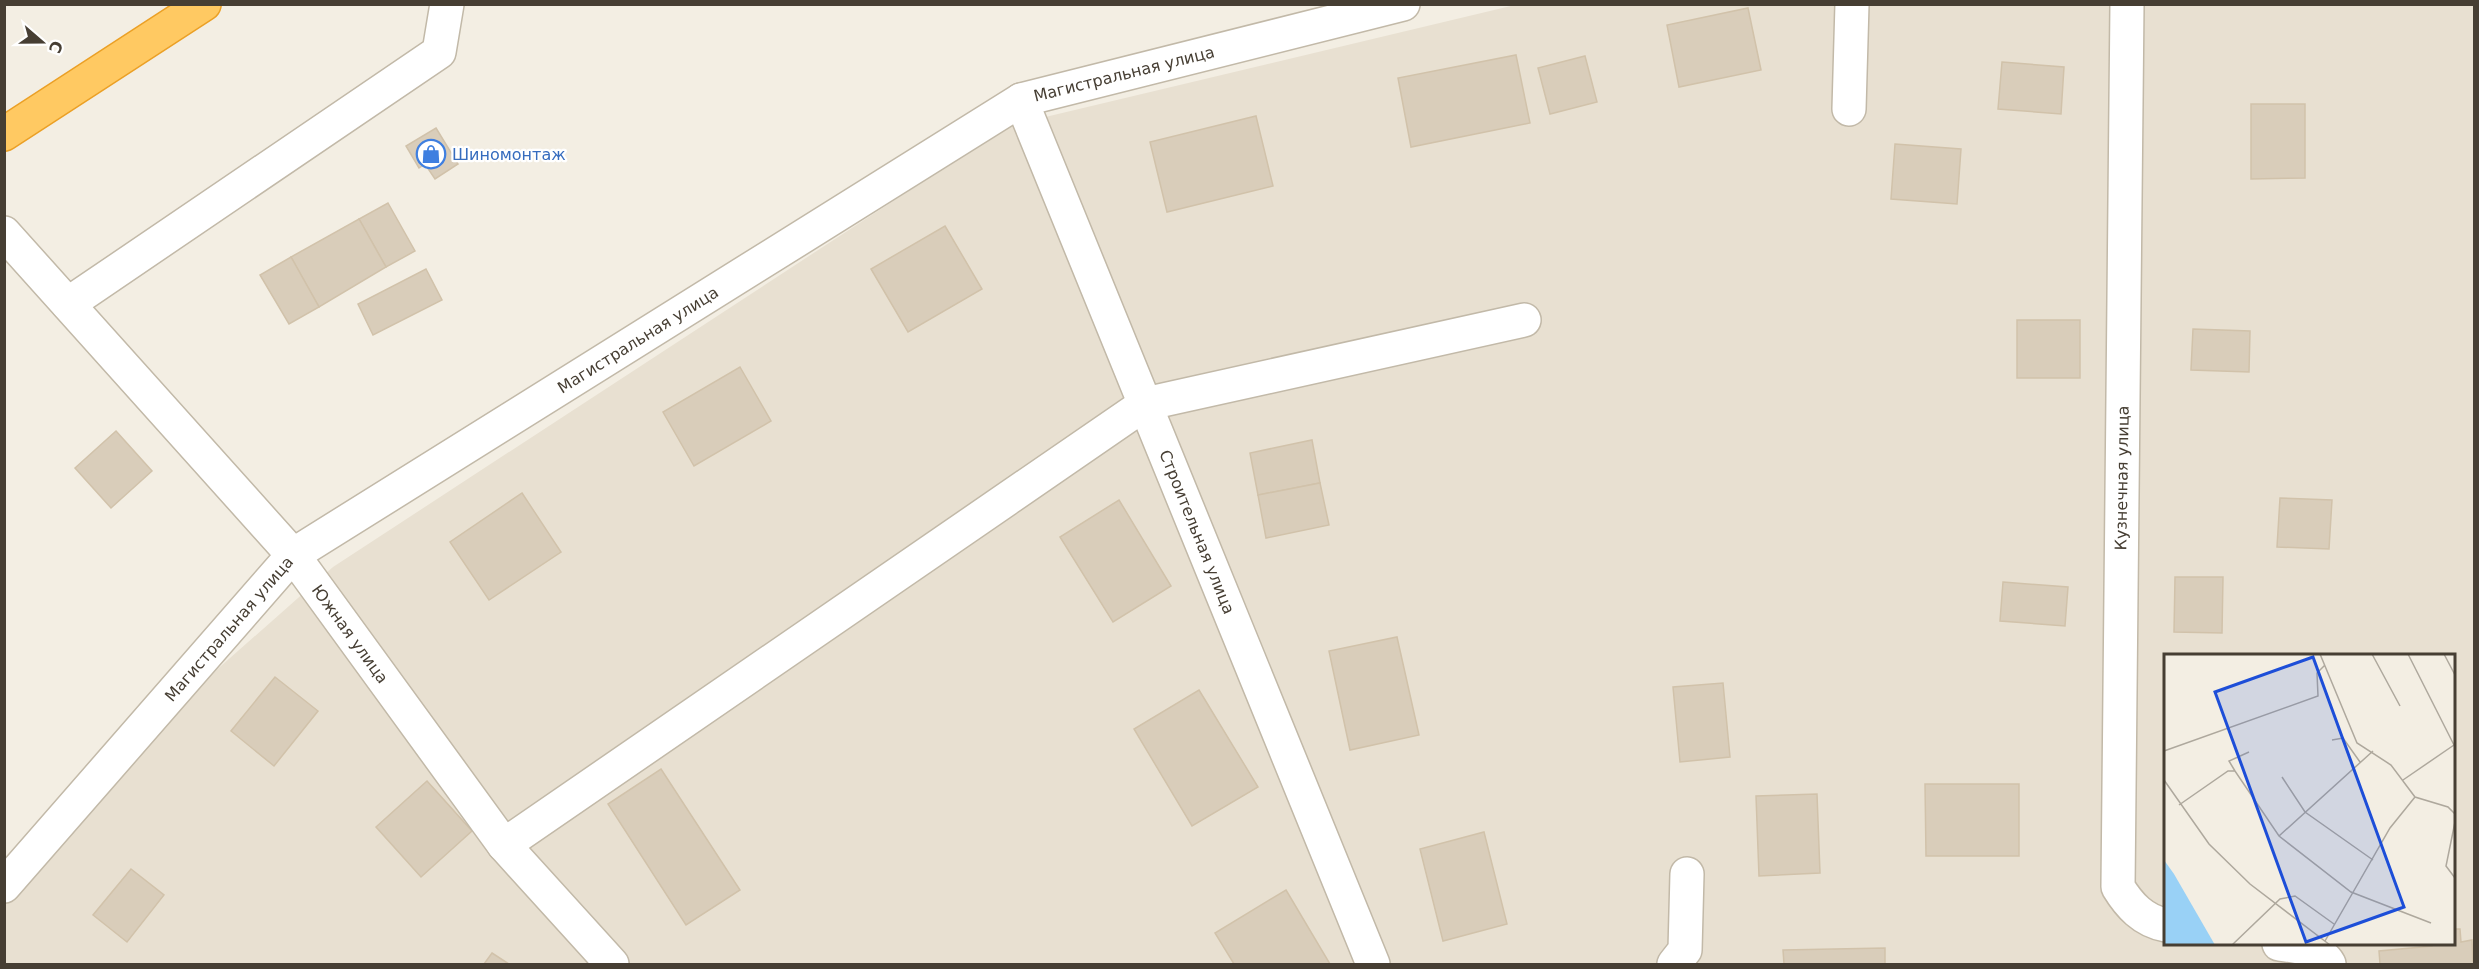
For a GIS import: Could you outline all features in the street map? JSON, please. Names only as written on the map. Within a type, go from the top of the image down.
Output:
[{"type":"highway","points":[[4,134],[204,4]]},
{"type":"street","points":[[68,304],[439,52],[447,4]]},
{"type":"street","name":"Магистральная улица","points":[[4,886],[292,555],[1021,100],[1403,4]]},
{"type":"street","points":[[1849,109],[1851,4]]},
{"type":"street","name":"Кузнечная улица","points":[[2127,4],[2118,887],[2130,906],[2155,923],[2164,925]]},
{"type":"street","name":"Строительная улица","points":[[1021,100],[1373,964]]},
{"type":"street","name":"Южная улица","points":[[4,233],[292,555],[504,844],[612,964]]},
{"type":"street","points":[[504,844],[1145,404],[1524,320]]},
{"type":"street","points":[[1674,964],[1684,950],[1687,874]]},
{"type":"street","points":[[2283,945],[2312,951],[2326,958],[2329,964]]},
{"type":"shaded area","points":[[1515,5],[2474,5],[2474,964],[5,964],[4,858],[333,567],[1008,126]]},
{"type":"building","points":[[1748,8],[1761,70],[1679,87],[1667,25]]},
{"type":"building","points":[[1516,55],[1530,123],[1411,147],[1398,78]]},
{"type":"building","points":[[1585,56],[1597,102],[1550,114],[1538,68]]},
{"type":"building","points":[[2002,62],[2064,67],[2061,114],[1998,109]]},
{"type":"building","points":[[2251,104],[2305,104],[2305,178],[2251,179]]},
{"type":"building","points":[[1256,116],[1273,186],[1167,212],[1150,142]]},
{"type":"building","name":"Шиномонтаж","points":[[436,128],[458,164],[435,179],[425,164],[419,168],[406,146]]},
{"type":"building","points":[[1895,144],[1961,149],[1957,204],[1891,199]]},
{"type":"building","points":[[388,203],[415,251],[386,267],[359,219]]},
{"type":"building","points":[[359,219],[386,267],[319,307],[291,257]]},
{"type":"building","points":[[945,226],[982,289],[908,332],[871,269]]},
{"type":"building","points":[[291,257],[319,307],[289,324],[260,275]]},
{"type":"building","points":[[426,269],[442,300],[373,335],[358,304]]},
{"type":"building","points":[[2017,320],[2080,320],[2080,378],[2017,378]]},
{"type":"building","points":[[2193,329],[2250,331],[2249,372],[2191,370]]},
{"type":"building","points":[[740,367],[771,421],[694,466],[663,412]]},
{"type":"building","points":[[116,431],[152,471],[111,508],[75,468]]},
{"type":"building","points":[[1312,440],[1320,483],[1258,495],[1250,453]]},
{"type":"building","points":[[1320,483],[1329,525],[1266,538],[1258,495]]},
{"type":"building","points":[[522,493],[561,552],[489,600],[450,542]]},
{"type":"building","points":[[2280,498],[2332,500],[2329,549],[2277,547]]},
{"type":"building","points":[[1119,500],[1171,586],[1113,622],[1060,537]]},
{"type":"building","points":[[2175,577],[2223,577],[2222,633],[2174,632]]},
{"type":"building","points":[[2003,582],[2068,587],[2065,626],[2000,621]]},
{"type":"building","points":[[1397,637],[1419,735],[1350,750],[1329,651]]},
{"type":"building","points":[[275,677],[318,711],[274,766],[231,731]]},
{"type":"building","points":[[1723,683],[1730,757],[1680,762],[1673,687]]},
{"type":"building","points":[[1199,690],[1258,787],[1192,826],[1134,729]]},
{"type":"building","points":[[661,769],[740,890],[686,925],[608,804]]},
{"type":"building","points":[[427,781],[472,831],[421,877],[376,827]]},
{"type":"building","points":[[1925,784],[2019,784],[2019,856],[1926,856]]},
{"type":"building","points":[[1817,794],[1820,873],[1759,876],[1756,796]]},
{"type":"building","points":[[1484,832],[1507,924],[1443,941],[1420,849]]},
{"type":"building","points":[[131,869],[164,895],[127,942],[93,915]]},
{"type":"building","points":[[1286,890],[1330,964],[1234,964],[1215,933]]},
{"type":"building","points":[[2455,929],[2460,929],[2461,942],[2472,940],[2473,964],[2380,964],[2379,951],[2455,945]]},
{"type":"building","points":[[1885,948],[1885,964],[1784,964],[1783,950]]},
{"type":"building","points":[[492,953],[509,964],[484,964]]},
{"type":"place","name":"Шиномонтаж","points":[[431,154]]}]
